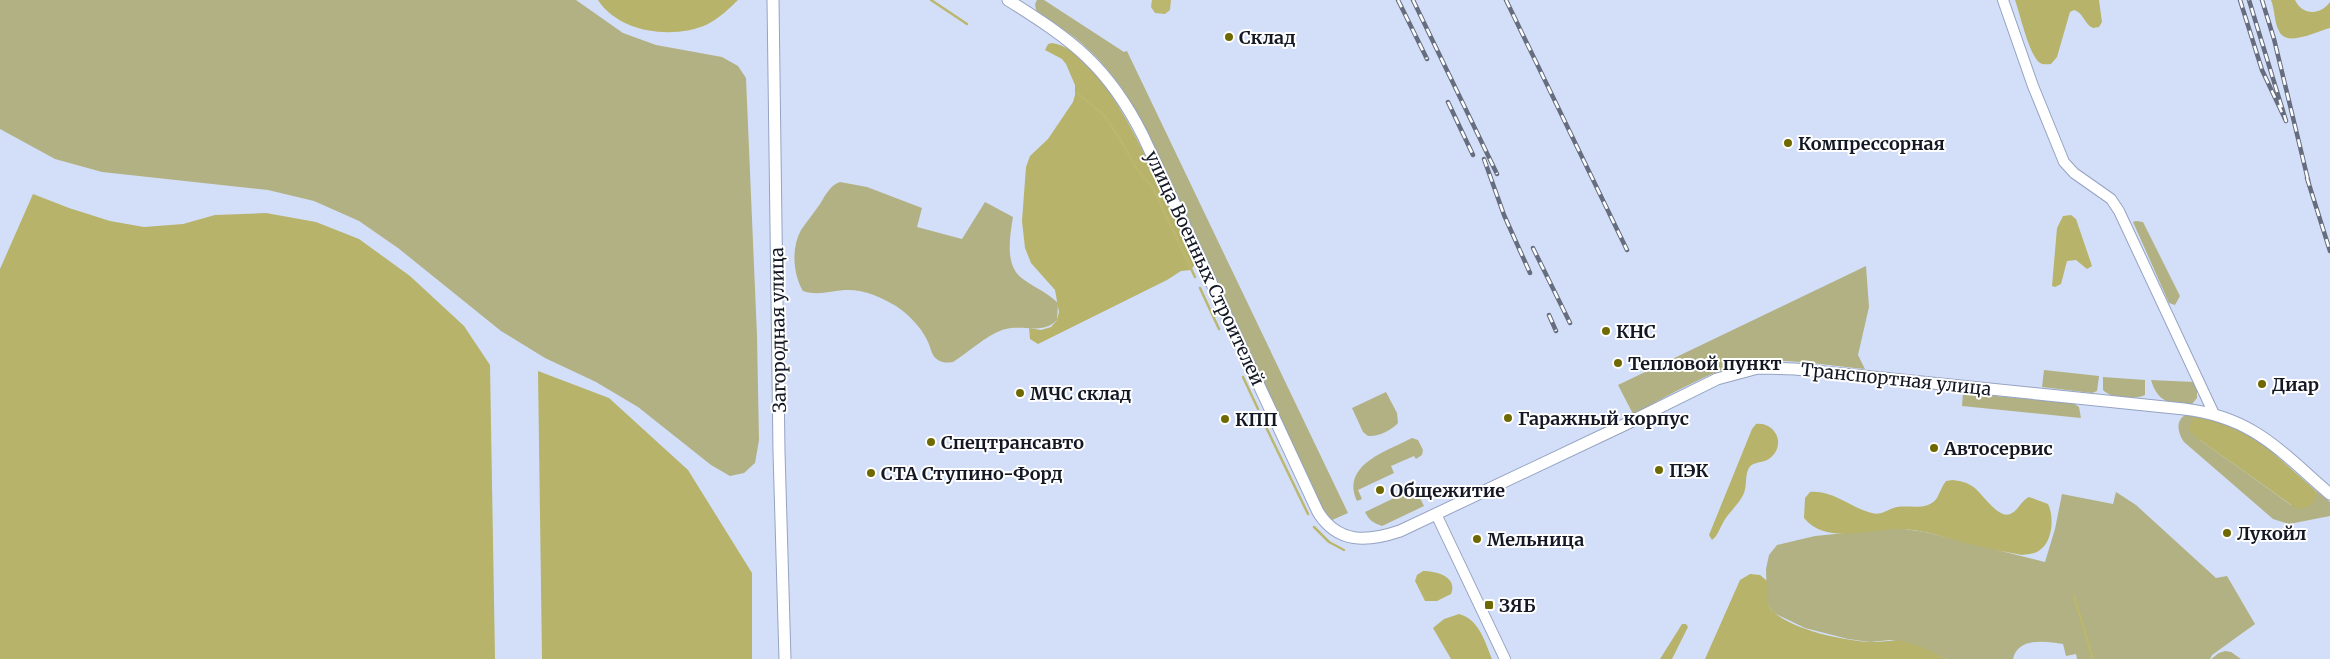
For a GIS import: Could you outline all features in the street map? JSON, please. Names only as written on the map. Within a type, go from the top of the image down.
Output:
[{"type":"street","name":"Загородная улица","points":[[773,0],[779,452],[785,659]]},
{"type":"street","name":"улица Военных Строителей","points":[[1008,0],[1064,36],[1082,51],[1111,82],[1124,100],[1143,136],[1316,507],[1327,524],[1349,537],[1376,538],[1400,531],[1436,514]]},
{"type":"street","points":[[2003,0],[2032,86],[2058,150],[2069,168],[2105,194],[2119,211],[2214,414]]},
{"type":"street","name":"Транспортная улица","points":[[1436,514],[1624,425],[1717,378],[1758,368],[1830,373],[2184,408],[2214,414],[2230,418],[2255,431],[2330,494]]},
{"type":"street","points":[[1436,514],[1505,659]]},
{"type":"shaded area","points":[[0,0],[576,0],[623,33],[656,45],[722,57],[738,66],[746,78],[757,336],[759,440],[755,463],[744,473],[730,476],[711,465],[638,407],[596,382],[545,358],[501,331],[398,248],[359,221],[314,201],[268,190],[102,172],[55,159],[0,129]]},
{"type":"shaded area","points":[[598,0],[738,0],[728,10],[708,24],[679,32],[664,32],[633,26],[619,20],[607,11]]},
{"type":"shaded area","points":[[1037,0],[1044,0],[1124,52],[1127,51],[1348,513],[1330,521],[1323,511],[1131,102],[1112,75],[1091,52],[1074,37],[1036,10],[1035,4]]},
{"type":"shaded area","points":[[1152,0],[1171,0],[1170,10],[1165,14],[1155,13],[1151,7]]},
{"type":"shaded area","points":[[2015,0],[2099,0],[2102,22],[2099,27],[2093,28],[2077,11],[2070,12],[2057,57],[2051,64],[2042,64],[2032,52]]},
{"type":"shaded area","points":[[2271,0],[2295,0],[2302,9],[2311,12],[2321,10],[2330,2],[2330,28],[2302,37],[2288,38],[2283,36],[2277,27]]},
{"type":"shaded area","points":[[1052,43],[1071,50],[1089,66],[1106,87],[1137,139],[1187,242],[1195,264],[1191,270],[1181,271],[1167,280],[1038,344],[1030,339],[1029,328],[1041,330],[1051,327],[1057,320],[1059,312],[1055,290],[1031,263],[1025,248],[1022,221],[1026,167],[1030,156],[1048,139],[1073,102],[1075,95],[1075,85],[1066,64],[1062,59],[1045,50],[1048,44]]},
{"type":"shaded area","points":[[840,182],[867,187],[922,208],[917,227],[962,239],[985,202],[1013,217],[1010,250],[1013,266],[1023,279],[1058,303],[1057,320],[1045,327],[1009,328],[1002,330],[953,362],[942,362],[934,356],[924,335],[914,321],[896,306],[865,292],[852,290],[819,293],[803,291],[797,277],[794,261],[798,237],[828,191]]},
{"type":"shaded area","points":[[33,194],[110,221],[144,227],[183,224],[215,215],[266,213],[316,222],[359,239],[410,276],[464,326],[490,365],[495,659],[0,659],[0,269]]},
{"type":"shaded area","points":[[2071,215],[2076,219],[2092,266],[2087,269],[2076,260],[2067,261],[2061,284],[2055,287],[2052,286],[2057,228],[2063,216]]},
{"type":"shaded area","points":[[2133,222],[2143,222],[2180,296],[2175,305],[2169,303]]},
{"type":"shaded area","points":[[1866,266],[1869,307],[1858,355],[1865,369],[1786,361],[1744,363],[1711,374],[1633,414],[1618,385]]},
{"type":"shaded area","points":[[2044,370],[2099,376],[2097,391],[2092,393],[2042,387]]},
{"type":"shaded area","points":[[538,371],[609,398],[688,470],[752,573],[752,659],[542,659]]},
{"type":"shaded area","points":[[2103,377],[2145,380],[2145,395],[2129,398],[2106,393],[2103,390]]},
{"type":"shaded area","points":[[2151,380],[2194,382],[2197,389],[2197,398],[2192,404],[2166,401],[2157,393]]},
{"type":"shaded area","points":[[1386,392],[1397,413],[1398,423],[1384,433],[1368,436],[1363,432],[1352,408]]},
{"type":"shaded area","points":[[1963,393],[2073,403],[2079,407],[2081,418],[1962,406]]},
{"type":"shaded area","points":[[2185,415],[2200,417],[2200,440],[2291,505],[2317,494],[2314,489],[2330,502],[2330,516],[2289,524],[2273,519],[2184,442],[2178,428],[2180,421]]},
{"type":"shaded area","points":[[2200,417],[2227,423],[2261,442],[2314,489],[2317,494],[2314,501],[2307,507],[2297,509],[2200,440],[2190,431],[2189,426],[2194,418]]},
{"type":"shaded area","points":[[1756,424],[1766,425],[1775,432],[1778,440],[1777,449],[1767,460],[1749,467],[1742,497],[1726,517],[1712,540],[1709,535],[1752,429]]},
{"type":"shaded area","points":[[1412,438],[1418,440],[1423,450],[1422,455],[1416,459],[1414,456],[1391,466],[1394,473],[1358,490],[1362,499],[1357,501],[1353,488],[1355,478],[1360,469],[1379,454]]},
{"type":"shaded area","points":[[1953,480],[1972,486],[1996,510],[2007,515],[2012,513],[2029,497],[2048,504],[2052,521],[2050,534],[2045,545],[2037,552],[2022,555],[1911,530],[1890,529],[1837,534],[1814,526],[1804,518],[1805,498],[1810,492],[1834,496],[1864,511],[1876,514],[1897,507],[1929,505],[1937,498],[1946,481]]},
{"type":"shaded area","points":[[1415,488],[1424,506],[1382,526],[1372,521],[1365,512]]},
{"type":"shaded area","points":[[2116,492],[2136,505],[2216,578],[2227,576],[2255,624],[2212,655],[2210,659],[2077,659],[2076,654],[2066,656],[2063,644],[2034,642],[2021,647],[2013,659],[1946,659],[1908,643],[1890,640],[1870,642],[1848,639],[1805,628],[1774,613],[1767,603],[1766,569],[1769,555],[1777,545],[1815,536],[1904,529],[1925,532],[2045,562],[2055,529],[2062,494],[2113,504]]},
{"type":"shaded area","points":[[1423,571],[1434,572],[1449,579],[1452,583],[1451,594],[1437,601],[1425,601],[1415,581],[1417,575]]},
{"type":"shaded area","points":[[1750,574],[1760,575],[1767,581],[1767,602],[1774,612],[1798,626],[1830,636],[1858,641],[1907,642],[1946,659],[1705,659],[1740,580]]},
{"type":"shaded area","points":[[1459,614],[1472,621],[1476,626],[1484,639],[1492,659],[1451,659],[1433,628],[1444,619]]},
{"type":"shaded area","points":[[1682,624],[1686,624],[1688,627],[1672,659],[1660,659]]},
{"type":"shaded area","points":[[2225,651],[2231,652],[2241,659],[2211,659]]},
{"type":"waterway","points":[[931,0],[967,24]]},
{"type":"waterway","points":[[1077,93],[1104,115],[1136,168],[1153,188],[1195,277]]},
{"type":"waterway","points":[[1200,288],[1219,329]]},
{"type":"waterway","points":[[1243,377],[1258,409]]},
{"type":"waterway","points":[[1266,427],[1308,514]]},
{"type":"waterway","points":[[1314,527],[1329,542],[1344,550]]},
{"type":"waterway","points":[[2074,596],[2093,659]]},
{"type":"railway","points":[[1398,0],[1427,59]]},
{"type":"railway","points":[[1413,0],[1497,174]]},
{"type":"railway","points":[[1506,0],[1627,250]]},
{"type":"railway","points":[[2240,0],[2262,70],[2286,121],[2249,0]]},
{"type":"railway","points":[[2262,0],[2274,39],[2309,184]]},
{"type":"railway","points":[[1448,102],[1473,155]]},
{"type":"railway","points":[[1484,159],[1504,215],[1530,273]]},
{"type":"railway","points":[[2307,178],[2330,251]]},
{"type":"railway","points":[[1533,248],[1570,323]]},
{"type":"railway","points":[[1549,315],[1556,331]]},
{"type":"place","name":"Склад","points":[[1229,37]]},
{"type":"place","name":"Компрессорная","points":[[1788,143]]},
{"type":"place","name":"КНС","points":[[1606,331]]},
{"type":"place","name":"Тепловой пункт","points":[[1618,363]]},
{"type":"place","name":"Диар","points":[[2262,384]]},
{"type":"place","name":"МЧС склад","points":[[1020,393]]},
{"type":"place","name":"Гаражный корпус","points":[[1508,418]]},
{"type":"place","name":"КПП","points":[[1225,419]]},
{"type":"place","name":"Спецтрансавто","points":[[931,442]]},
{"type":"place","name":"Автосервис","points":[[1934,448]]},
{"type":"place","name":"ПЭК","points":[[1659,470]]},
{"type":"place","name":"СТА Ступино-Форд","points":[[871,473]]},
{"type":"place","name":"Общежитие","points":[[1380,490]]},
{"type":"place","name":"Лукойл","points":[[2227,533]]},
{"type":"place","name":"Мельница","points":[[1477,539]]},
{"type":"place","name":"ЗЯБ","points":[[1489,605]]}]
